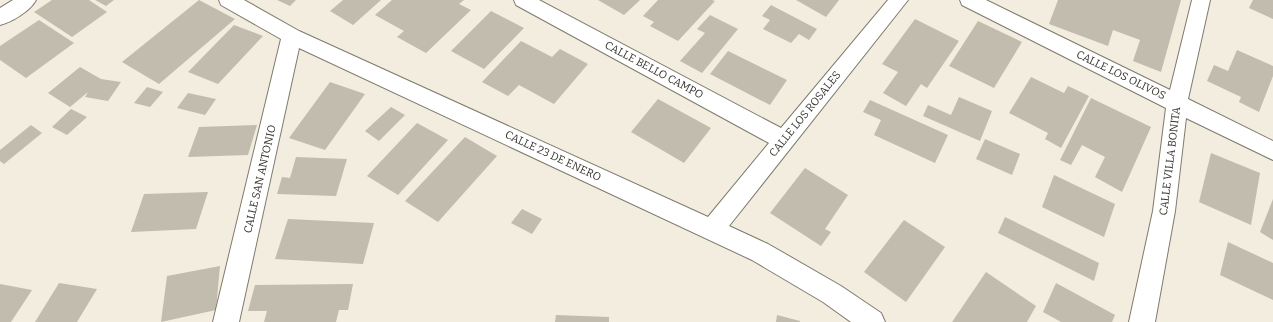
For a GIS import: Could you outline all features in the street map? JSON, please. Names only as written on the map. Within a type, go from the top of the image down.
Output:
[{"type":"street","points":[[0,18],[27,0]]},
{"type":"street","name":"CALLE 23 DE ENERO","points":[[228,0],[292,36],[760,252],[832,294],[872,322]]},
{"type":"street","name":"CALLE BELLO CAMPO","points":[[524,0],[784,140]]},
{"type":"street","name":"CALLE LOS ROSALES","points":[[712,229],[899,0]]},
{"type":"street","name":"CALLE LOS OLIVOS","points":[[969,0],[1273,151]]},
{"type":"street","name":"CALLE VILLA BONITA","points":[[1142,322],[1164,211],[1177,102],[1201,0]]},
{"type":"street","name":"CALLE SAN ANTONIO","points":[[226,322],[292,36]]},
{"type":"building","points":[[52,0],[89,0],[107,12],[72,37],[34,12]]},
{"type":"building","points":[[95,0],[114,0],[106,6]]},
{"type":"building","points":[[199,0],[235,19],[159,84],[122,62]]},
{"type":"building","points":[[277,0],[296,0],[290,6]]},
{"type":"building","points":[[343,0],[381,0],[353,25],[330,11]]},
{"type":"building","points":[[392,0],[464,0],[459,4],[471,10],[426,53],[397,37],[404,31],[375,15]]},
{"type":"building","points":[[598,0],[640,0],[624,15]]},
{"type":"building","points":[[658,0],[715,1],[678,41],[650,26],[654,22],[643,16]]},
{"type":"building","points":[[796,0],[839,0],[826,17]]},
{"type":"building","points":[[1058,0],[1181,0],[1161,72],[1133,61],[1140,40],[1113,30],[1108,46],[1049,24]]},
{"type":"building","points":[[1253,0],[1273,0],[1273,19],[1249,8]]},
{"type":"building","points":[[771,5],[817,29],[809,40],[799,34],[791,43],[763,29],[770,20],[762,16]]},
{"type":"building","points":[[491,11],[524,28],[484,69],[451,51]]},
{"type":"building","points":[[710,15],[738,29],[702,73],[680,61],[705,33],[697,29]]},
{"type":"building","points":[[915,19],[959,41],[927,88],[921,84],[906,106],[883,93],[898,72],[882,64]]},
{"type":"building","points":[[39,20],[74,43],[26,78],[0,60],[0,46]]},
{"type":"building","points":[[978,21],[1022,42],[994,88],[949,66]]},
{"type":"building","points":[[234,25],[263,36],[218,84],[188,72]]},
{"type":"building","points":[[521,41],[552,57],[560,49],[588,64],[554,104],[519,85],[508,96],[482,82]]},
{"type":"building","points":[[1237,50],[1273,66],[1273,76],[1259,112],[1239,102],[1241,97],[1207,81],[1214,65],[1228,71]]},
{"type":"building","points":[[728,51],[787,80],[770,105],[710,74]]},
{"type":"building","points":[[80,67],[101,79],[121,82],[108,101],[85,97],[88,92],[70,107],[48,93]]},
{"type":"building","points":[[1031,77],[1064,93],[1068,86],[1089,96],[1061,148],[1045,139],[1048,133],[1009,113]]},
{"type":"building","points":[[330,82],[365,94],[325,150],[289,138]]},
{"type":"building","points":[[147,87],[163,92],[150,107],[134,103]]},
{"type":"building","points":[[188,93],[216,99],[205,115],[177,108]]},
{"type":"building","points":[[959,97],[992,111],[980,141],[923,116],[928,105],[951,115]]},
{"type":"building","points":[[1091,98],[1151,127],[1122,192],[1095,177],[1105,157],[1082,145],[1071,165],[1060,160]]},
{"type":"building","points":[[658,99],[711,128],[684,163],[631,132]]},
{"type":"building","points":[[870,100],[948,135],[935,163],[874,135],[881,120],[863,112]]},
{"type":"building","points":[[391,107],[405,115],[379,141],[365,131]]},
{"type":"building","points":[[71,109],[87,117],[67,135],[52,127]]},
{"type":"building","points":[[417,123],[448,140],[398,195],[367,176]]},
{"type":"building","points":[[31,125],[42,133],[4,164],[0,161],[0,150]]},
{"type":"building","points":[[257,125],[248,155],[188,157],[199,127]]},
{"type":"building","points":[[465,137],[497,156],[438,222],[405,201]]},
{"type":"building","points":[[985,139],[1020,154],[1012,175],[976,159]]},
{"type":"building","points":[[1211,153],[1260,173],[1251,225],[1199,202]]},
{"type":"building","points":[[296,157],[347,159],[336,196],[277,194],[282,177],[290,178]]},
{"type":"building","points":[[805,168],[848,195],[825,229],[831,232],[821,246],[770,213]]},
{"type":"building","points":[[1054,175],[1115,204],[1104,237],[1042,207]]},
{"type":"building","points":[[208,192],[196,229],[131,232],[144,194]]},
{"type":"building","points":[[1273,199],[1273,240],[1260,232]]},
{"type":"building","points":[[522,209],[542,219],[532,234],[511,223]]},
{"type":"building","points":[[1005,217],[1099,263],[1094,281],[998,233]]},
{"type":"building","points":[[288,219],[374,223],[363,264],[275,259]]},
{"type":"building","points":[[904,220],[945,247],[906,302],[864,272]]},
{"type":"building","points":[[1228,242],[1273,263],[1273,300],[1220,275]]},
{"type":"building","points":[[220,266],[216,310],[161,322],[167,276]]},
{"type":"building","points":[[986,272],[1036,306],[1027,322],[952,322]]},
{"type":"building","points":[[59,283],[97,289],[77,322],[35,322]]},
{"type":"building","points":[[1056,283],[1115,315],[1112,322],[1061,322],[1043,312]]},
{"type":"building","points":[[0,284],[32,290],[11,322],[0,322]]},
{"type":"building","points":[[353,284],[348,310],[339,310],[336,322],[264,322],[267,311],[248,311],[255,285]]},
{"type":"building","points":[[556,315],[609,317],[609,322],[555,322]]},
{"type":"building","points":[[777,315],[800,321],[800,322],[776,322]]}]
